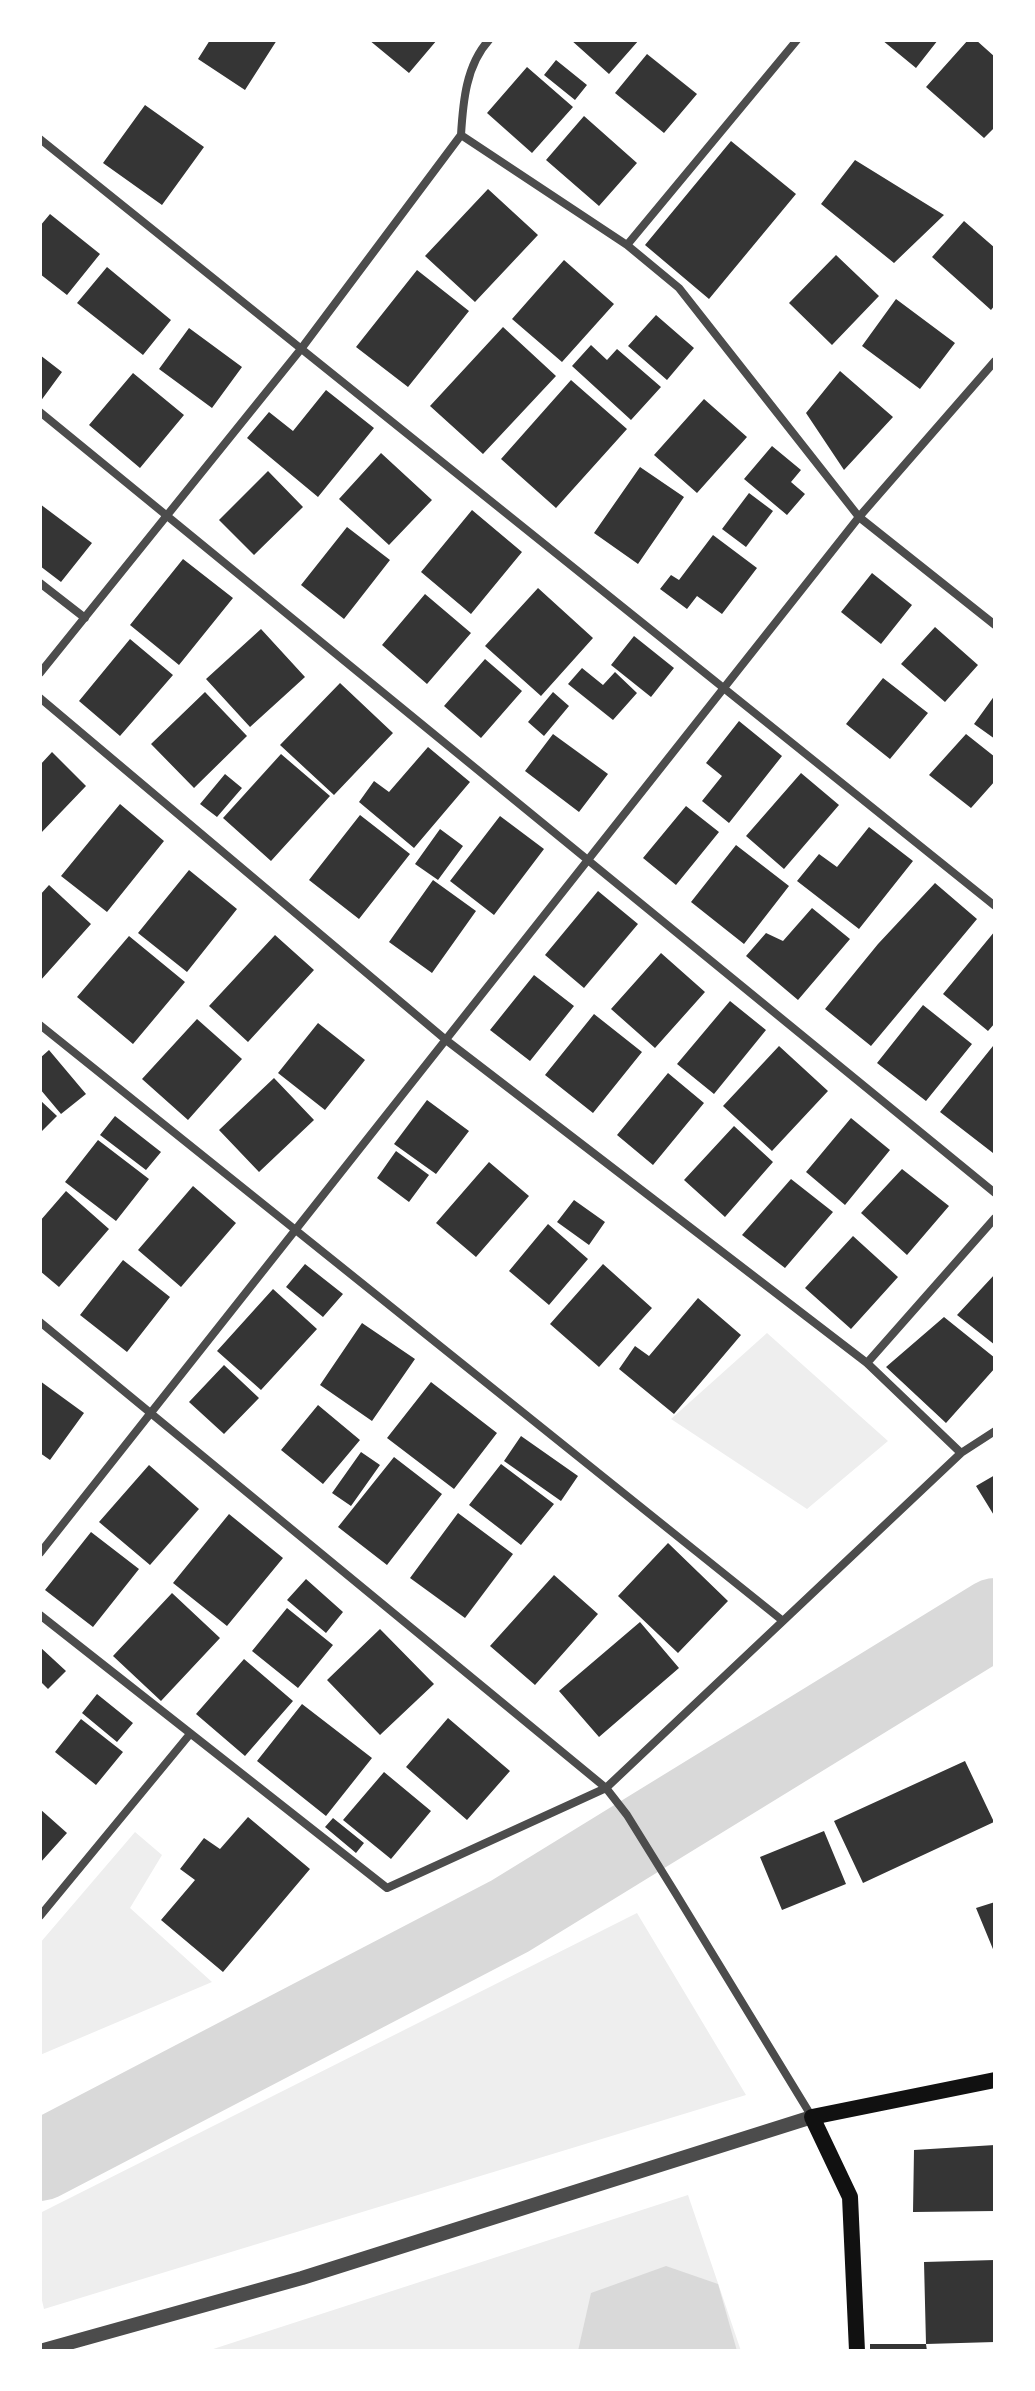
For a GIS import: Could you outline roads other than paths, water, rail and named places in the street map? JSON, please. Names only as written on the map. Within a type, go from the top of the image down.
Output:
[{"type":"main road","points":[[857,2351],[850,2197],[812,2117],[995,2080]]},
{"type":"street","points":[[40,673],[301,349],[461,135],[463,98],[477,52],[489,40]]},
{"type":"street","points":[[627,245],[797,40]]},
{"type":"street","points":[[461,135],[627,245],[679,288],[859,517],[995,625]]},
{"type":"street","points":[[40,139],[995,906]]},
{"type":"street","points":[[40,1553],[859,517],[995,361]]},
{"type":"street","points":[[40,412],[995,1193]]},
{"type":"street","points":[[40,583],[85,618]]},
{"type":"street","points":[[40,698],[446,1040],[867,1363],[961,1453]]},
{"type":"street","points":[[40,1025],[783,1621]]},
{"type":"street","points":[[867,1363],[995,1218]]},
{"type":"street","points":[[40,1322],[606,1788],[627,1815],[812,2117],[302,2278],[40,2351]]},
{"type":"street","points":[[40,1615],[387,1888],[606,1788],[961,1453],[995,1431]]},
{"type":"street","points":[[40,1916],[190,1734]]},
{"type":"waterway","points":[[40,2161],[510,1916],[995,1618]]}]
